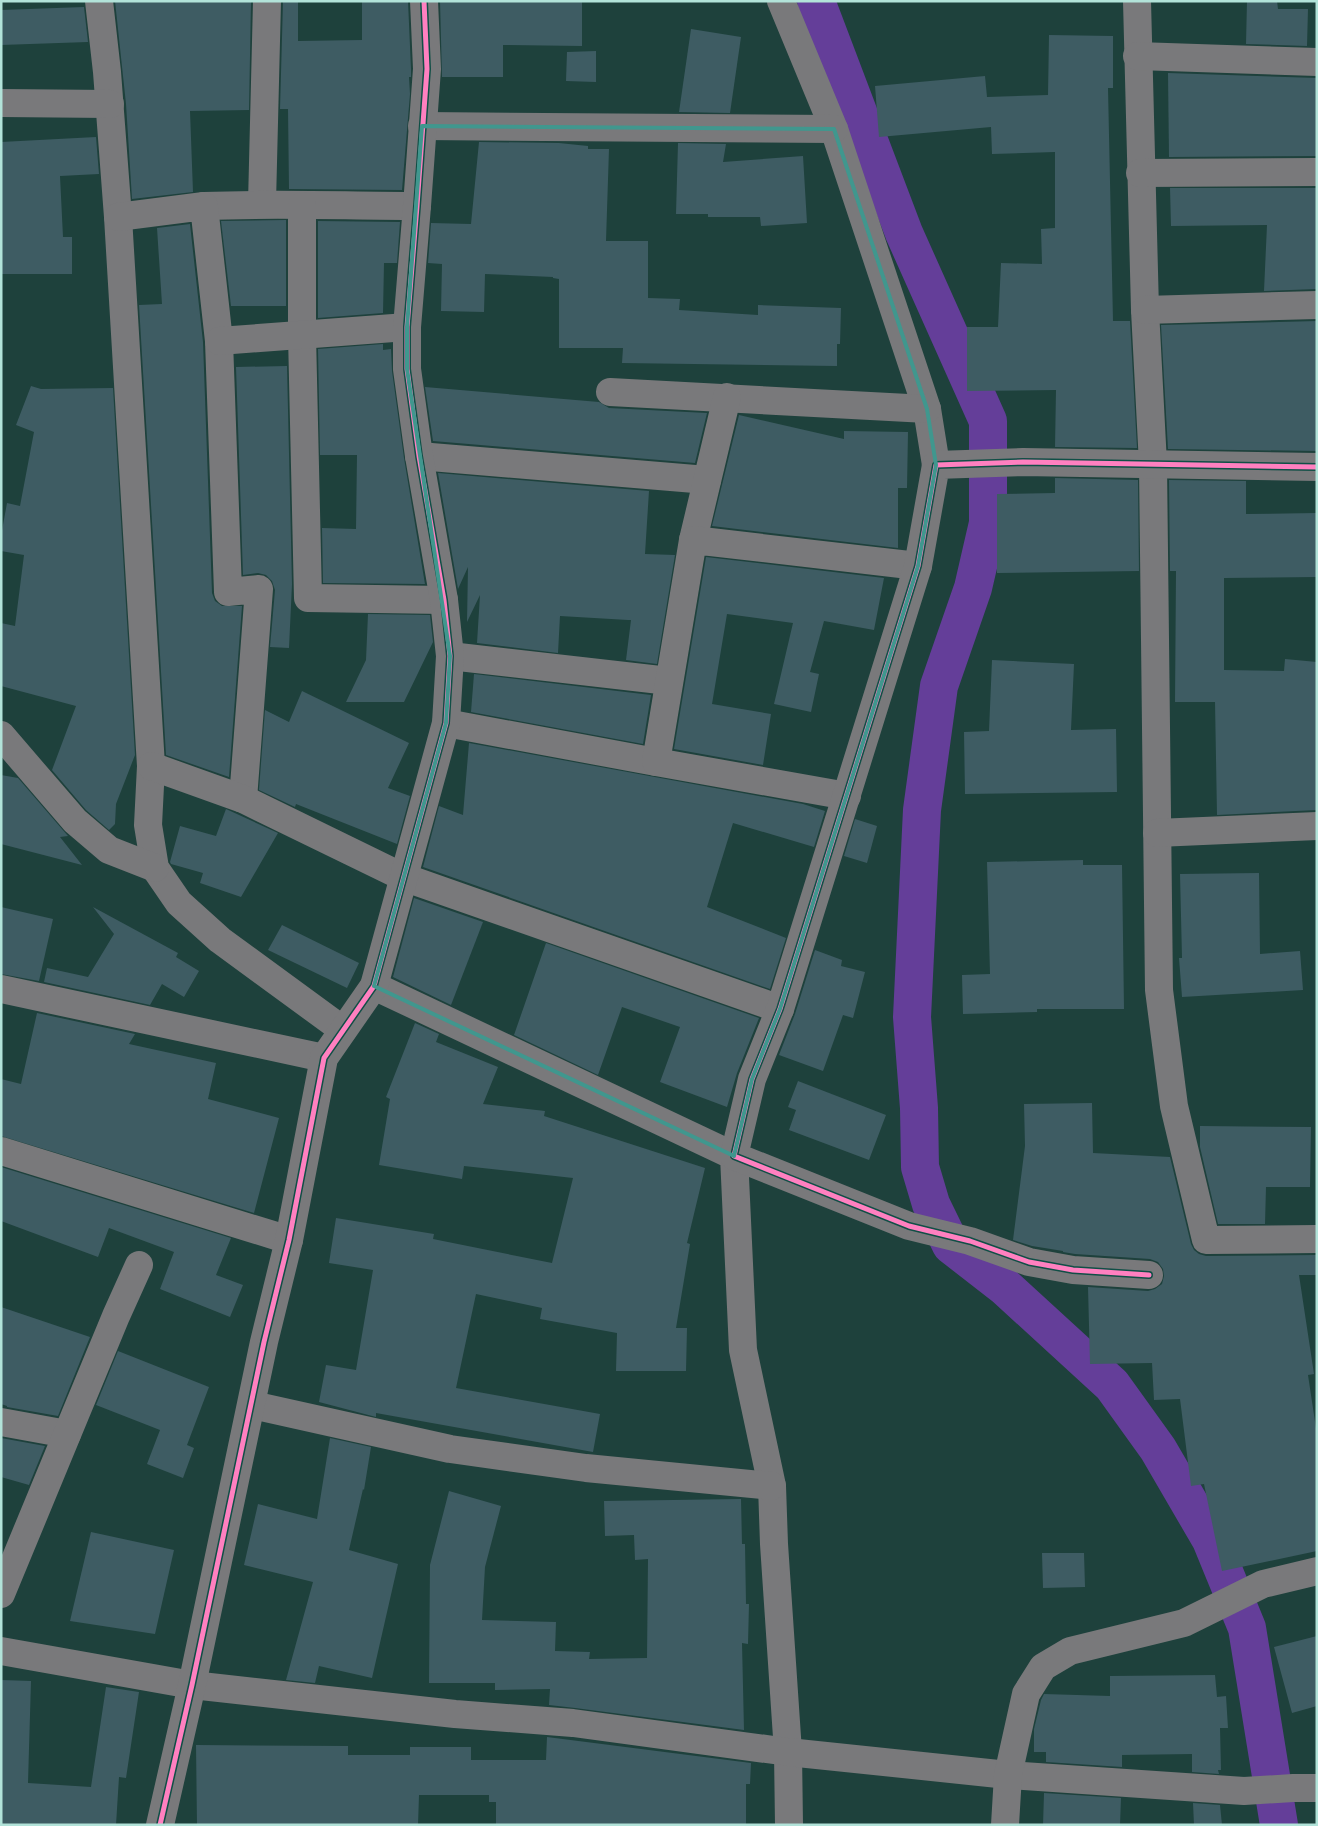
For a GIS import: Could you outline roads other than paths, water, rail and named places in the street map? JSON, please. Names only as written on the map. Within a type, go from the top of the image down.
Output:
[{"type":"street","points":[[99,1],[110,104],[118,217],[151,766],[148,826],[155,868],[179,903],[220,940],[343,1030]]},
{"type":"street","points":[[262,204],[267,1]]},
{"type":"street","points":[[160,1825],[192,1685],[264,1342],[289,1240],[324,1058],[374,986],[446,723],[450,656],[444,600],[419,456],[407,369],[407,327],[427,69],[424,1]]},
{"type":"street","points":[[781,1],[834,129],[927,409],[948,465],[780,1009],[752,1079],[734,1156],[743,1350],[772,1486],[788,1752],[789,1825]]},
{"type":"street","points":[[1136,1],[1140,173],[1152,464],[1159,990],[1174,1106],[1206,1240],[1317,1239]]},
{"type":"street","points":[[1137,56],[1317,62]]},
{"type":"street","points":[[1,104],[110,104]]},
{"type":"street","points":[[422,126],[834,129]]},
{"type":"street","points":[[1140,173],[1317,172]]},
{"type":"street","points":[[118,217],[204,206],[262,204],[417,206]]},
{"type":"street","points":[[204,206],[219,341],[228,592],[259,589],[243,799]]},
{"type":"street","points":[[302,206],[302,335],[308,598],[444,600]]},
{"type":"street","points":[[1145,310],[1317,305]]},
{"type":"street","points":[[219,341],[407,327]]},
{"type":"street","points":[[610,392],[927,409]]},
{"type":"street","points":[[656,762],[693,540],[727,397]]},
{"type":"street","points":[[419,456],[707,480]]},
{"type":"street","points":[[948,465],[1023,462],[1317,467]]},
{"type":"street","points":[[693,540],[918,566]]},
{"type":"street","points":[[450,656],[669,681]]},
{"type":"street","points":[[446,723],[847,796]]},
{"type":"street","points":[[1,735],[75,821],[109,850],[155,868]]},
{"type":"street","points":[[151,766],[243,799],[403,877],[780,1009]]},
{"type":"street","points":[[1157,833],[1317,826]]},
{"type":"street","points":[[374,986],[734,1156],[909,1226],[970,1241],[1029,1262],[1073,1270],[1149,1275]]},
{"type":"street","points":[[1,989],[324,1058]]},
{"type":"street","points":[[1,1151],[289,1240]]},
{"type":"street","points":[[1,1594],[139,1265]]},
{"type":"street","points":[[252,1405],[450,1449],[586,1468],[772,1486]]},
{"type":"street","points":[[1,1422],[67,1434]]},
{"type":"street","points":[[1005,1825],[1008,1775],[1026,1694],[1043,1666],[1070,1651],[1184,1623],[1263,1584],[1317,1571]]},
{"type":"street","points":[[1,1651],[192,1685],[455,1714],[573,1723],[788,1752],[1008,1775],[1244,1791],[1305,1788]]},
{"type":"waterway","points":[[816,1],[904,233],[988,421],[988,523],[973,588],[939,686],[922,810],[912,1017],[919,1108],[920,1167],[931,1204],[951,1245],[1005,1287],[1112,1385],[1158,1449],[1211,1540],[1247,1628],[1279,1825]]}]
